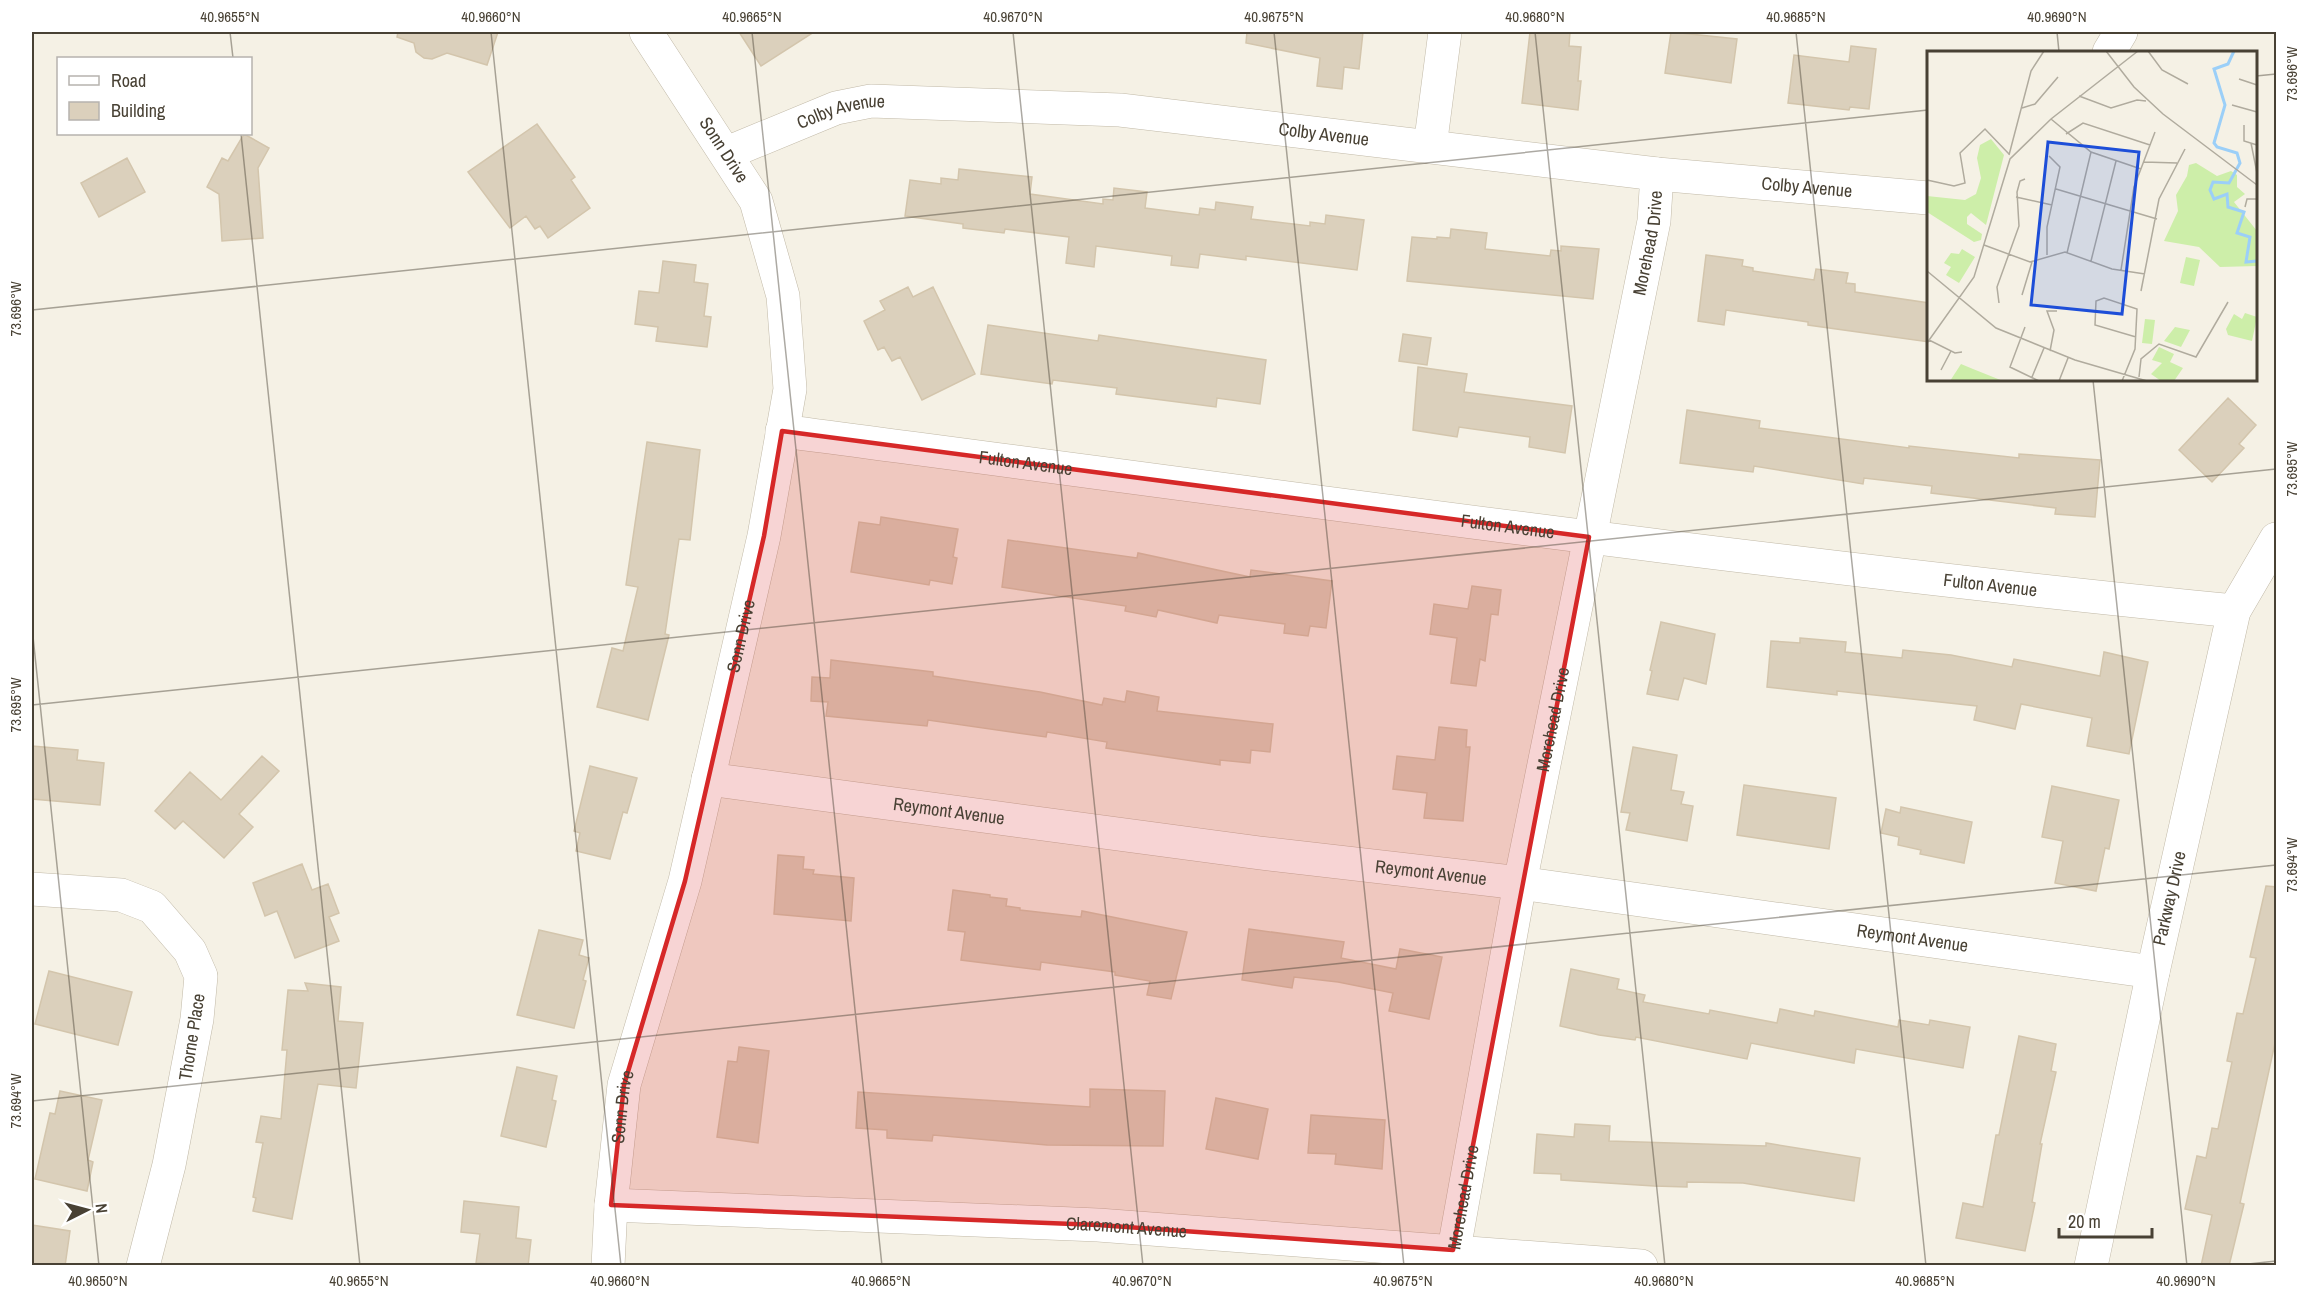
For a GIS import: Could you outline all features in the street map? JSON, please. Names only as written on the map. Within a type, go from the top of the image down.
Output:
[{"type":"street","name":"Sonn Drive","points":[[608,1266],[611,1205],[624,1085],[685,882],[764,536],[789,389],[783,296],[756,201],[727,153],[646,32]]},
{"type":"street","points":[[1430,147],[1445,32]]},
{"type":"street","points":[[2110,51],[2121,32]]},
{"type":"street","name":"Colby Avenue","points":[[727,153],[836,108],[871,101],[1120,110],[1657,174],[1927,198]]},
{"type":"street","name":"Morehead Drive","points":[[1452,1258],[1520,883],[1654,220],[1657,174]]},
{"type":"street","name":"Fulton Avenue","points":[[782,431],[1589,537],[2029,590],[2234,611]]},
{"type":"street","name":"Parkway Drive","points":[[2091,1266],[2153,972],[2234,611],[2277,539]]},
{"type":"street","name":"Reymont Avenue","points":[[708,779],[1260,853],[1520,883],[2153,972]]},
{"type":"street","name":"Thorne Place","points":[[32,889],[121,895],[152,907],[190,951],[201,976],[197,1019],[170,1165],[143,1266]]},
{"type":"street","name":"Claremont Avenue","points":[[611,1205],[1098,1225],[1452,1258],[1641,1266]]},
{"type":"highlighted area","points":[[782,431],[1589,537],[1453,1250],[1098,1225],[611,1205],[624,1085],[685,881],[764,536]]},
{"type":"building","points":[[398,32],[498,32],[487,65],[447,53],[432,59],[424,58],[416,52],[414,43],[397,37]]},
{"type":"building","points":[[739,32],[814,32],[761,66]]},
{"type":"building","points":[[1247,32],[1363,32],[1359,69],[1344,67],[1342,89],[1317,86],[1320,58],[1246,43]]},
{"type":"building","points":[[1530,32],[1570,32],[1569,46],[1581,47],[1578,110],[1522,103]]},
{"type":"building","points":[[1671,32],[1737,39],[1731,83],[1665,73]]},
{"type":"building","points":[[1851,46],[1876,49],[1869,109],[1850,107],[1849,110],[1788,103],[1794,55],[1849,62]]},
{"type":"building","points":[[537,124],[575,177],[571,180],[590,208],[548,238],[540,226],[535,229],[526,216],[510,228],[468,172]]},
{"type":"building","points":[[243,135],[269,148],[258,168],[263,238],[222,241],[219,194],[207,187],[222,158],[228,161]]},
{"type":"building","points":[[127,158],[145,192],[99,217],[81,183]]},
{"type":"building","points":[[959,169],[1032,177],[1030,194],[1103,204],[1103,199],[1113,200],[1114,188],[1147,192],[1145,208],[1199,215],[1200,208],[1215,210],[1216,202],[1253,207],[1251,219],[1310,226],[1310,222],[1325,224],[1326,215],[1364,220],[1357,270],[1246,256],[1246,260],[1200,254],[1198,268],[1171,265],[1172,256],[1096,246],[1094,267],[1066,263],[1069,237],[1005,229],[1004,233],[963,228],[963,224],[905,216],[910,180],[941,184],[941,178],[958,180]]},
{"type":"building","points":[[1451,229],[1487,233],[1485,249],[1550,256],[1551,250],[1561,251],[1561,246],[1599,249],[1593,299],[1407,281],[1412,237],[1450,238]]},
{"type":"building","points":[[1706,255],[1743,260],[1742,266],[1753,268],[1753,271],[1814,280],[1816,269],[1848,273],[1846,283],[1855,284],[1855,292],[1927,303],[1927,342],[1808,325],[1808,322],[1726,310],[1724,325],[1698,321]]},
{"type":"building","points":[[663,261],[696,265],[694,282],[708,284],[704,316],[711,317],[707,347],[656,341],[658,327],[635,324],[639,291],[659,293]]},
{"type":"building","points":[[908,287],[913,297],[933,287],[975,374],[922,400],[900,357],[892,361],[884,347],[878,350],[864,321],[885,310],[880,301]]},
{"type":"building","points":[[988,325],[1098,341],[1099,335],[1266,360],[1260,404],[1217,398],[1216,407],[1116,394],[1117,388],[1053,380],[1052,384],[981,374]]},
{"type":"building","points":[[1403,334],[1431,338],[1427,365],[1399,361]]},
{"type":"building","points":[[1418,367],[1467,374],[1464,392],[1572,406],[1565,453],[1529,447],[1530,437],[1459,427],[1457,437],[1413,430]]},
{"type":"building","points":[[2228,398],[2256,425],[2239,444],[2244,448],[2212,482],[2179,450]]},
{"type":"building","points":[[1687,410],[1760,421],[1759,428],[1909,448],[1909,446],[2019,458],[2019,454],[2100,460],[2095,517],[2055,514],[2056,508],[1931,493],[1932,486],[1864,478],[1863,484],[1754,466],[1753,472],[1680,463]]},
{"type":"building","points":[[647,442],[700,450],[690,540],[679,539],[665,634],[669,635],[648,720],[597,707],[612,648],[623,651],[638,587],[626,585]]},
{"type":"building","points":[[881,517],[958,529],[953,557],[957,558],[952,584],[930,580],[929,585],[851,572],[859,522],[880,525]]},
{"type":"building","points":[[1008,540],[1137,558],[1138,553],[1250,577],[1251,570],[1332,581],[1326,628],[1310,626],[1308,636],[1284,633],[1285,624],[1219,615],[1217,623],[1158,610],[1156,617],[1125,611],[1126,606],[1002,587]]},
{"type":"building","points":[[1472,586],[1501,590],[1498,615],[1491,614],[1485,661],[1480,659],[1476,686],[1451,683],[1457,638],[1430,634],[1434,604],[1468,609]]},
{"type":"building","points":[[1661,622],[1715,634],[1706,684],[1684,678],[1678,700],[1647,694]]},
{"type":"building","points":[[1800,638],[1846,642],[1845,652],[1902,658],[1903,650],[1951,655],[2012,667],[2014,659],[2100,676],[2104,652],[2148,662],[2129,754],[2087,746],[2092,718],[2021,704],[2015,729],[1974,720],[1977,706],[1837,691],[1837,695],[1767,687],[1771,641],[1800,643]]},
{"type":"building","points":[[831,660],[933,672],[933,676],[1040,692],[1102,705],[1104,698],[1125,702],[1127,691],[1159,697],[1157,711],[1273,724],[1270,752],[1251,750],[1250,763],[1220,760],[1220,765],[1106,748],[1107,742],[1047,732],[1046,737],[928,720],[927,726],[826,716],[828,702],[811,701],[812,677],[830,678]]},
{"type":"building","points":[[1439,727],[1467,730],[1466,747],[1470,747],[1463,821],[1424,818],[1427,793],[1393,789],[1397,756],[1435,760]]},
{"type":"building","points":[[32,746],[78,750],[77,760],[104,763],[100,805],[32,799]]},
{"type":"building","points":[[1633,747],[1677,755],[1671,790],[1684,792],[1681,804],[1693,806],[1687,841],[1626,830],[1630,813],[1621,812]]},
{"type":"building","points":[[262,756],[279,771],[239,814],[253,827],[224,858],[183,821],[175,829],[155,811],[190,772],[221,800]]},
{"type":"building","points":[[590,766],[637,778],[627,813],[623,812],[610,859],[576,851],[580,833],[574,831]]},
{"type":"building","points":[[1744,785],[1836,798],[1829,849],[1737,835]]},
{"type":"building","points":[[2052,786],[2119,800],[2109,849],[2105,848],[2096,891],[2055,883],[2063,841],[2042,837]]},
{"type":"building","points":[[1901,807],[1972,822],[1964,863],[1920,854],[1921,850],[1898,845],[1899,837],[1881,833],[1886,809],[1900,813]]},
{"type":"building","points":[[778,855],[804,857],[803,869],[814,870],[813,874],[854,878],[851,921],[774,914]]},
{"type":"building","points":[[302,864],[312,890],[328,884],[339,913],[329,917],[339,941],[295,958],[277,911],[265,916],[253,883]]},
{"type":"building","points":[[2266,886],[2277,887],[2277,1034],[2240,1203],[2244,1204],[2229,1266],[2201,1266],[2212,1215],[2185,1209],[2197,1156],[2206,1158],[2212,1128],[2218,1129],[2232,1062],[2227,1061],[2237,1013],[2243,1014],[2256,958],[2250,957]]},
{"type":"building","points":[[953,890],[1007,899],[1006,906],[1020,908],[1020,910],[1081,917],[1082,911],[1187,932],[1171,999],[1147,995],[1150,981],[1115,975],[1115,972],[1041,962],[1040,970],[961,960],[965,932],[948,930]]},
{"type":"building","points":[[1249,929],[1344,942],[1341,958],[1396,969],[1400,949],[1442,957],[1429,1019],[1389,1011],[1393,993],[1338,982],[1294,977],[1292,988],[1242,980]]},
{"type":"building","points":[[539,930],[583,940],[579,955],[589,958],[583,980],[586,981],[574,1028],[517,1015]]},
{"type":"building","points":[[1571,969],[1619,979],[1617,989],[1645,995],[1643,1002],[1709,1014],[1710,1010],[1777,1023],[1780,1009],[1814,1016],[1815,1011],[1898,1027],[1899,1020],[1929,1025],[1930,1020],[1970,1027],[1963,1068],[1856,1049],[1854,1063],[1751,1043],[1747,1059],[1636,1037],[1635,1040],[1599,1035],[1560,1026]]},
{"type":"building","points":[[49,971],[132,992],[118,1045],[35,1024]]},
{"type":"building","points":[[305,983],[341,987],[338,1021],[363,1023],[356,1088],[318,1084],[292,1219],[253,1211],[256,1198],[253,1197],[263,1143],[256,1142],[261,1116],[281,1119],[287,1050],[282,1050],[288,990],[308,991]]},
{"type":"building","points":[[2019,1036],[2056,1044],[2051,1071],[2056,1072],[2040,1144],[2042,1144],[2032,1202],[2035,1203],[2025,1251],[1956,1238],[1963,1203],[1983,1207],[1996,1135],[1999,1135]]},
{"type":"building","points":[[739,1047],[769,1051],[758,1143],[717,1137],[728,1061],[737,1062]]},
{"type":"building","points":[[517,1067],[557,1076],[552,1100],[556,1101],[546,1147],[501,1136]]},
{"type":"building","points":[[1090,1089],[1165,1091],[1163,1146],[1047,1145],[933,1135],[932,1141],[887,1138],[887,1130],[856,1128],[858,1092],[1090,1107]]},
{"type":"building","points":[[60,1091],[102,1100],[88,1160],[93,1162],[87,1191],[35,1179],[50,1113],[55,1114]]},
{"type":"building","points":[[1216,1098],[1268,1109],[1258,1159],[1206,1149]]},
{"type":"building","points":[[1311,1115],[1385,1120],[1382,1169],[1335,1164],[1336,1154],[1308,1153]]},
{"type":"building","points":[[1575,1124],[1610,1126],[1609,1141],[1766,1146],[1766,1143],[1860,1158],[1854,1201],[1743,1183],[1687,1182],[1687,1187],[1654,1186],[1561,1180],[1561,1174],[1534,1173],[1537,1134],[1574,1137]]},
{"type":"building","points":[[464,1201],[519,1207],[516,1238],[531,1240],[528,1266],[476,1263],[480,1234],[461,1232]]},
{"type":"building","points":[[32,1225],[70,1231],[65,1266],[32,1266]]}]
